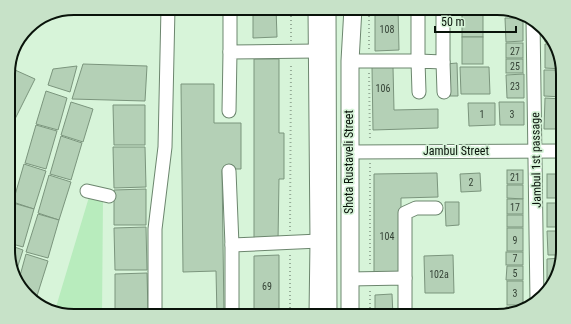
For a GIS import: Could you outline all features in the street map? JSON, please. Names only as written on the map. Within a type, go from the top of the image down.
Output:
[{"type":"main road","points":[[317,15],[318,309]]},
{"type":"main road","name":"Shota Rustaveli Street","points":[[350,309],[349,152],[350,61],[353,15]]},
{"type":"street","points":[[155,309],[155,229],[165,147],[168,15]]},
{"type":"street","points":[[229,111],[230,15]]},
{"type":"street","points":[[329,15],[330,309]]},
{"type":"street","points":[[336,15],[336,309]]},
{"type":"street","points":[[418,15],[419,92]]},
{"type":"street","points":[[443,15],[444,92]]},
{"type":"street","name":"Jambul 1st passage","points":[[533,27],[537,294]]},
{"type":"street","points":[[230,52],[317,51]]},
{"type":"street","points":[[350,61],[443,62]]},
{"type":"street","name":"Jambul Street","points":[[349,152],[556,151]]},
{"type":"street","points":[[229,171],[232,245],[232,309]]},
{"type":"street","points":[[87,191],[109,196]]},
{"type":"street","points":[[405,309],[405,213],[416,208],[436,208]]},
{"type":"street","points":[[232,245],[319,241]]},
{"type":"street","points":[[349,279],[406,278]]},
{"type":"path","points":[[290,309],[291,15]]},
{"type":"green space","points":[[89,197],[103,199],[102,309],[74,309],[56,306]]},
{"type":"building","points":[[253,15],[276,15],[277,37],[253,38]]},
{"type":"building","points":[[375,15],[398,15],[399,50],[375,51]]},
{"type":"building","points":[[462,15],[483,15],[483,37],[462,37]]},
{"type":"building","points":[[505,18],[516,18],[523,21],[523,41],[506,42]]},
{"type":"building","points":[[462,37],[483,37],[483,64],[462,64]]},
{"type":"building","points":[[506,43],[523,43],[523,58],[506,58]]},
{"type":"building","points":[[545,44],[548,44],[552,51],[556,69],[545,68]]},
{"type":"building","points":[[254,59],[279,59],[279,133],[284,133],[284,179],[279,179],[278,241],[254,241]]},
{"type":"building","points":[[506,59],[523,59],[523,73],[506,73]]},
{"type":"building","points":[[457,63],[458,96],[446,96],[446,64]]},
{"type":"building","points":[[83,64],[147,66],[145,101],[72,99]]},
{"type":"building","points":[[77,66],[70,92],[48,85],[53,69]]},
{"type":"building","points":[[372,67],[393,67],[394,110],[438,109],[438,128],[373,130]]},
{"type":"building","points":[[460,67],[489,67],[490,94],[461,94]]},
{"type":"building","points":[[15,70],[35,79],[15,119]]},
{"type":"building","points":[[544,70],[556,70],[556,97],[544,96]]},
{"type":"building","points":[[524,74],[524,98],[507,98],[506,75]]},
{"type":"building","points":[[181,84],[214,84],[214,123],[241,123],[241,169],[222,169],[224,309],[217,309],[216,271],[183,272]]},
{"type":"building","points":[[46,91],[67,98],[58,130],[36,124]]},
{"type":"building","points":[[545,98],[556,99],[556,129],[544,129]]},
{"type":"building","points":[[71,102],[93,109],[83,142],[61,135]]},
{"type":"building","points":[[499,102],[524,102],[524,125],[500,125]]},
{"type":"building","points":[[468,103],[495,103],[495,125],[469,126]]},
{"type":"building","points":[[113,105],[145,105],[145,145],[114,145]]},
{"type":"building","points":[[36,125],[57,131],[46,169],[25,163]]},
{"type":"building","points":[[61,136],[82,143],[71,180],[50,174]]},
{"type":"building","points":[[113,147],[145,147],[146,187],[114,188]]},
{"type":"building","points":[[24,164],[46,171],[34,209],[15,203],[15,195]]},
{"type":"building","points":[[507,170],[523,170],[523,184],[507,184]]},
{"type":"building","points":[[437,173],[438,197],[401,198],[401,274],[374,275],[374,174]]},
{"type":"building","points":[[480,173],[481,191],[461,192],[460,174]]},
{"type":"building","points":[[547,174],[556,174],[556,198],[547,198]]},
{"type":"building","points":[[49,175],[71,182],[59,220],[38,213]]},
{"type":"building","points":[[507,185],[523,185],[523,199],[507,198]]},
{"type":"building","points":[[146,189],[146,225],[114,225],[114,190]]},
{"type":"building","points":[[507,199],[523,199],[523,214],[507,214]]},
{"type":"building","points":[[445,202],[459,202],[459,225],[446,226]]},
{"type":"building","points":[[547,203],[556,203],[556,227],[547,227]]},
{"type":"building","points":[[15,204],[34,209],[23,247],[15,245]]},
{"type":"building","points":[[38,214],[59,220],[48,258],[26,252]]},
{"type":"building","points":[[507,215],[523,215],[523,227],[507,227]]},
{"type":"building","points":[[146,227],[147,270],[115,270],[114,228]]},
{"type":"building","points":[[507,228],[523,228],[523,251],[507,251]]},
{"type":"building","points":[[547,231],[556,231],[556,255],[548,255]]},
{"type":"building","points":[[15,247],[23,250],[18,267]]},
{"type":"building","points":[[506,252],[523,252],[523,265],[506,265]]},
{"type":"building","points":[[26,254],[48,261],[37,296],[32,292],[20,275]]},
{"type":"building","points":[[279,255],[279,309],[254,309],[254,256]]},
{"type":"building","points":[[453,255],[454,293],[425,293],[424,256]]},
{"type":"building","points":[[555,258],[552,273],[547,282],[547,259]]},
{"type":"building","points":[[507,266],[523,266],[523,280],[506,280]]},
{"type":"building","points":[[147,273],[148,309],[115,309],[115,274]]},
{"type":"building","points":[[507,281],[523,281],[523,303],[518,305],[507,305]]},
{"type":"building","points":[[392,294],[393,309],[375,309],[375,295]]}]
